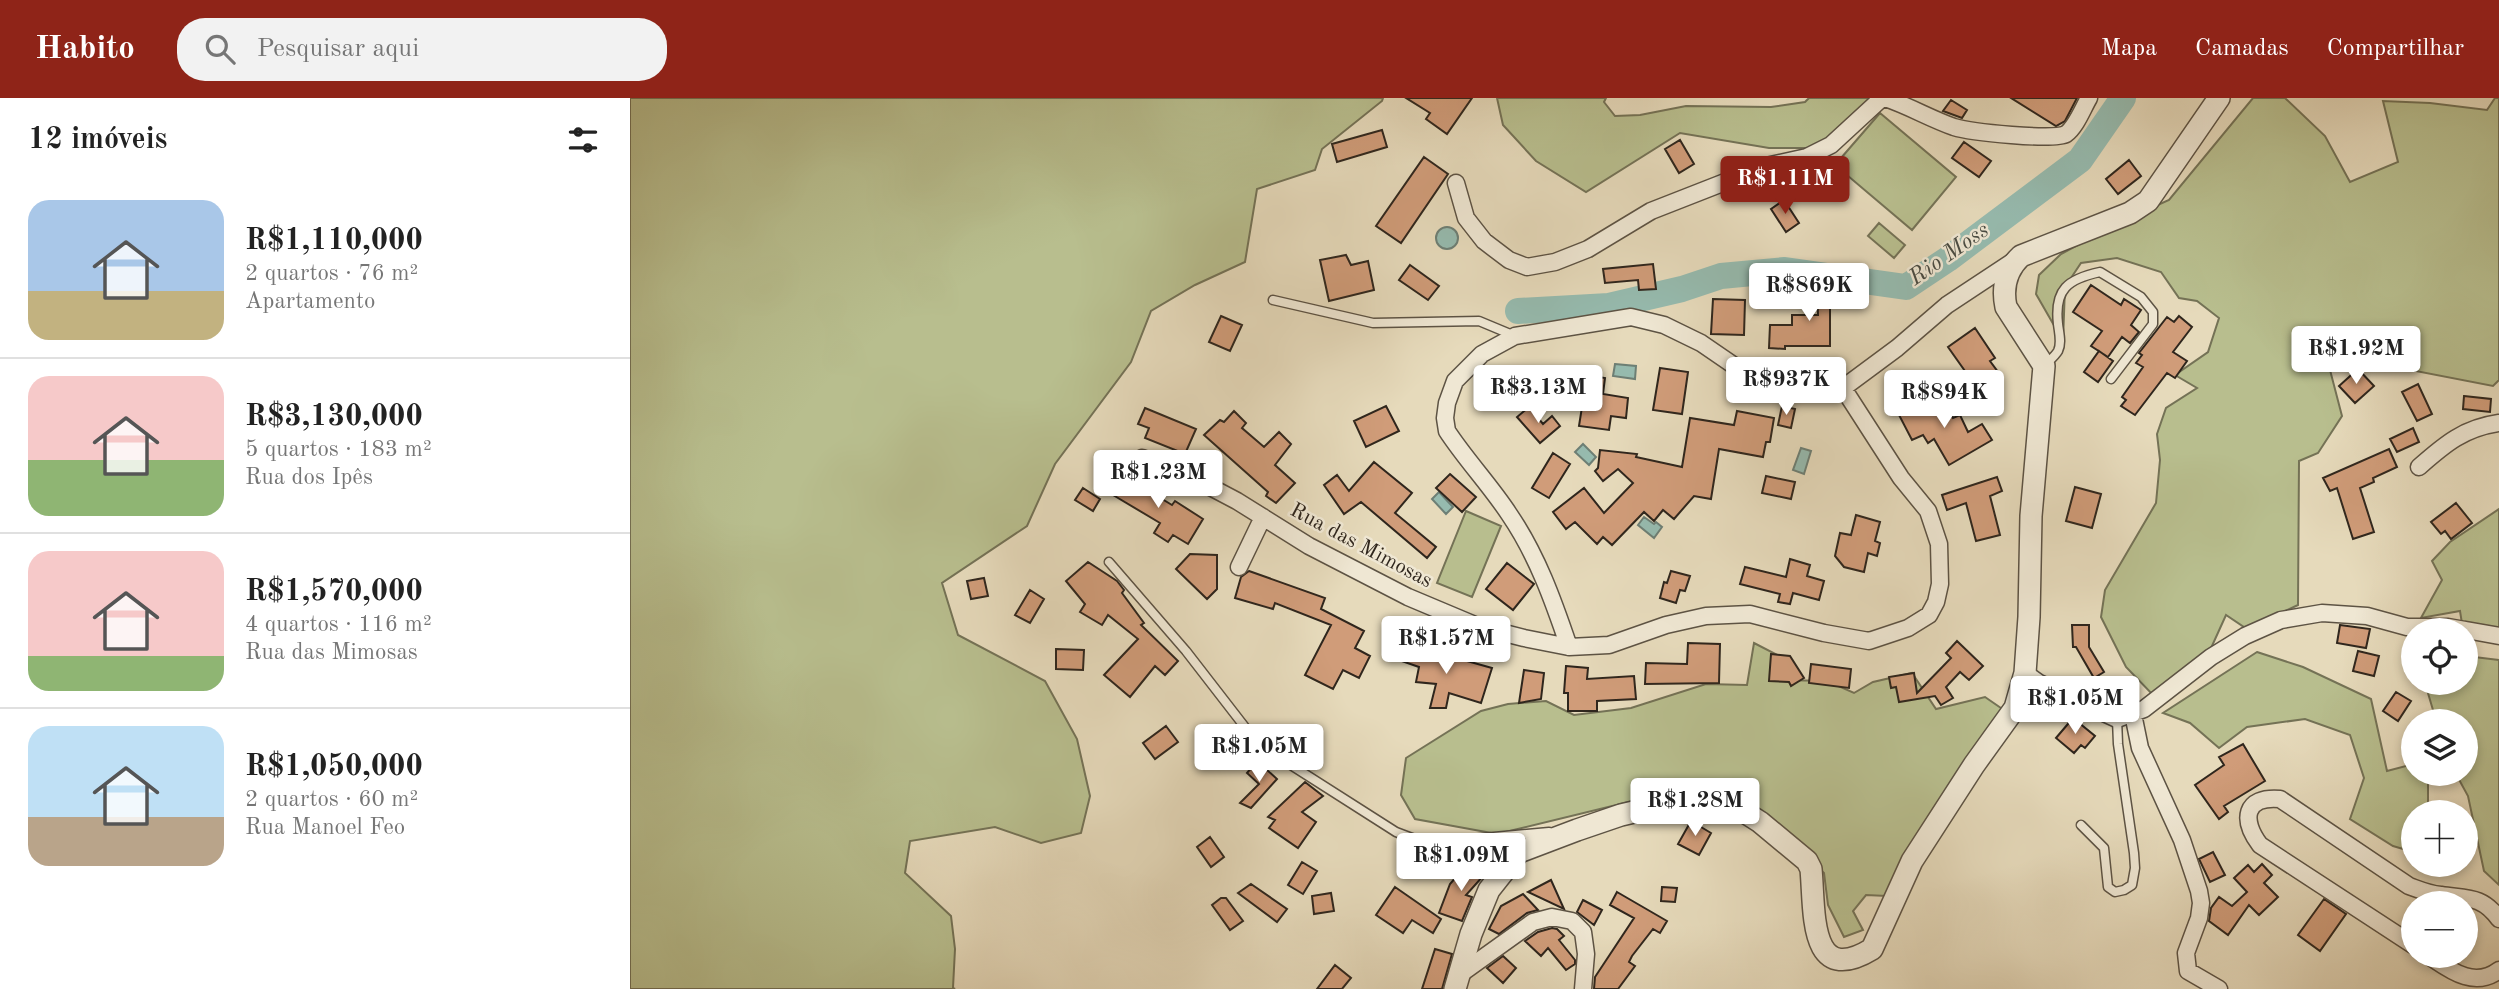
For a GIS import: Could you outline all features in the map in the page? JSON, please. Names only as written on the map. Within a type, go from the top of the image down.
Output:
[{"type":"street","points":[[1456,183],[1466,218],[1484,241],[1508,260],[1527,267],[1555,262],[1588,249],[1651,211],[1766,166],[1807,157],[1831,145],[1883,98],[1914,108],[1956,128],[2057,137],[2068,133],[2090,98]]},
{"type":"street","points":[[1569,647],[1547,584],[1529,547],[1508,512],[1447,431],[1447,402],[1455,382],[1482,354],[1515,336],[1630,317],[1664,325],[1700,343],[1736,367],[1784,387],[1843,388],[1897,348],[1947,305],[2021,256],[2130,213],[2148,201],[2219,98]]},
{"type":"street","points":[[1457,982],[1471,934],[1489,890],[1519,852],[1621,815],[1691,800],[1715,801],[1738,808],[1760,822],[1807,861],[1811,869],[1817,940],[1825,954],[1849,960],[1872,948],[1912,861],[1974,765],[2015,708],[2025,674],[2031,516],[2044,366],[2006,307],[2004,298],[2009,267],[2021,256]]},
{"type":"street","name":"Rua das Mimosas","points":[[1142,458],[1182,472],[1309,546],[1408,597],[1477,626],[1569,647],[1609,645],[1666,625],[1706,616],[1749,614],[1824,633],[1869,640],[1908,628],[1929,615],[1936,602],[1940,584],[1939,544],[1928,511],[1901,478],[1843,388]]},
{"type":"street","points":[[2419,467],[2448,441],[2468,431],[2499,423]]},
{"type":"street","points":[[1239,567],[1263,517]]},
{"type":"street","points":[[2125,716],[2159,699],[2211,657],[2245,636],[2281,620],[2322,613],[2367,617],[2401,626]]},
{"type":"street","points":[[2478,632],[2499,636]]},
{"type":"street","points":[[2025,674],[2039,683],[2125,716],[2182,840],[2199,891],[2199,919],[2186,953],[2188,971],[2219,989]]},
{"type":"street","points":[[2401,937],[2260,845],[2251,834],[2247,822],[2248,811],[2257,802],[2267,798],[2280,799],[2409,886],[2423,891]]},
{"type":"street","points":[[2478,902],[2492,910],[2499,919]]},
{"type":"street","points":[[1457,982],[1533,922],[1552,917],[1572,921],[1583,932],[1586,954],[1583,989]]},
{"type":"street","points":[[2448,968],[2471,978],[2484,978],[2499,970]]},
{"type":"lane","points":[[2044,366],[2057,351],[2060,341],[2057,309],[2061,291],[2079,277],[2100,272],[2141,297],[2152,312],[2152,324],[2111,379]]},
{"type":"lane","points":[[1273,300],[1373,323],[1479,321],[1515,336]]},
{"type":"lane","points":[[1109,562],[1186,652],[1258,744],[1396,832],[1433,846],[1472,839],[1577,830]]},
{"type":"lane","points":[[2081,825],[2104,848],[2108,887],[2115,892],[2132,885],[2134,853],[2118,744],[2125,716]]},
{"type":"green space","points":[[630,98],[1383,98],[1322,149],[1315,170],[1257,189],[1245,262],[1195,285],[1151,311],[1131,362],[1055,464],[1027,526],[942,583],[958,635],[1045,681],[1077,739],[1090,796],[1081,833],[1041,843],[995,827],[910,841],[905,873],[951,916],[955,949],[955,989],[630,989]]},
{"type":"green space","points":[[1497,98],[1606,98],[1604,102],[1615,116],[1640,115],[1686,106],[1771,107],[1805,102],[1809,98],[1885,98],[1869,116],[1809,148],[1769,148],[1680,133],[1586,192],[1536,161],[1503,125]]},
{"type":"green space","points":[[2253,98],[2285,98],[2325,136],[2350,182],[2398,162],[2383,101],[2487,110],[2495,98],[2499,98],[2499,380],[2493,386],[2349,358],[2330,370],[2342,416],[2318,453],[2299,461],[2298,605],[2247,629],[2226,615],[2207,657],[2153,695],[2126,667],[2101,617],[2105,590],[2156,503],[2160,460],[2157,434],[2166,408],[2197,388],[2175,375],[2208,352],[2219,318],[2197,301],[2179,298],[2161,272],[2117,258],[2081,263],[2065,287],[2063,341],[2036,294],[2039,275],[2061,254],[2120,222],[2169,200]]},
{"type":"green space","points":[[1880,113],[1956,177],[1912,230],[1835,165]]},
{"type":"green space","points":[[1879,223],[1905,245],[1894,258],[1868,236]]},
{"type":"green space","points":[[2499,509],[2499,640],[2478,634],[2478,618],[2461,618],[2460,611],[2421,618],[2442,580],[2432,561],[2450,542]]},
{"type":"green space","points":[[1466,511],[1501,526],[1472,597],[1437,583]]},
{"type":"green space","points":[[1754,643],[1781,657],[1783,680],[1827,681],[1854,693],[1873,682],[1912,673],[1936,709],[1985,697],[2011,715],[1887,896],[1866,895],[1853,911],[1863,930],[1844,937],[1828,905],[1824,873],[1761,815],[1712,791],[1645,798],[1497,834],[1415,819],[1401,795],[1406,758],[1481,711],[1508,704],[1546,701],[1574,715],[1631,708],[1706,684],[1747,685]]},
{"type":"green space","points":[[2257,652],[2303,667],[2371,699],[2387,771],[2401,767],[2401,786],[2428,786],[2428,800],[2401,800],[2401,848],[2393,846],[2350,819],[2364,778],[2350,735],[2305,719],[2247,727],[2219,748],[2190,723],[2163,713]]},
{"type":"green space","points":[[2478,657],[2499,660],[2499,885],[2484,871],[2478,843],[2478,800],[2469,800],[2463,786],[2478,786],[2478,709],[2433,709],[2429,695],[2478,695]]},
{"type":"water","points":[[1447,227],[1455,230],[1458,238],[1455,246],[1447,249],[1439,246],[1436,238],[1439,230]]},
{"type":"water","points":[[1615,364],[1636,366],[1635,379],[1613,376]]},
{"type":"water","points":[[1583,444],[1596,457],[1589,465],[1575,452]]},
{"type":"water","points":[[1801,448],[1811,451],[1804,474],[1793,470]]},
{"type":"water","points":[[1439,492],[1453,507],[1446,514],[1432,499]]},
{"type":"water","points":[[1644,517],[1662,527],[1654,538],[1638,525]]},
{"type":"building","points":[[1406,98],[1472,98],[1447,134],[1426,119],[1430,113]]},
{"type":"building","points":[[2011,98],[2077,98],[2065,121],[2056,126]]},
{"type":"building","points":[[1951,100],[1967,110],[1962,118],[1943,111]]},
{"type":"building","points":[[1382,130],[1387,147],[1337,162],[1332,144]]},
{"type":"building","points":[[1680,140],[1694,164],[1679,173],[1665,149]]},
{"type":"building","points":[[1964,142],[1991,161],[1979,177],[1952,158]]},
{"type":"building","points":[[1424,157],[1448,174],[1401,243],[1376,226]]},
{"type":"building","points":[[2129,160],[2141,176],[2118,194],[2106,179]]},
{"type":"building","points":[[1784,200],[1799,223],[1786,232],[1771,209]]},
{"type":"building","points":[[1346,255],[1351,265],[1368,261],[1374,290],[1329,301],[1320,260]]},
{"type":"building","points":[[1653,264],[1656,289],[1639,290],[1638,280],[1605,283],[1603,269]]},
{"type":"building","points":[[1410,265],[1439,286],[1428,300],[1399,280]]},
{"type":"building","points":[[1817,284],[1838,284],[1838,291],[1842,291],[1842,306],[1830,306],[1830,346],[1769,348],[1770,325],[1792,325],[1792,315],[1818,315]]},
{"type":"building","points":[[2091,285],[2121,305],[2124,299],[2141,310],[2131,325],[2139,332],[2130,343],[2122,337],[2108,357],[2091,346],[2102,331],[2073,312]]},
{"type":"building","points":[[1713,299],[1745,300],[1744,335],[1711,334]]},
{"type":"building","points":[[1221,316],[1242,325],[1230,351],[1209,342]]},
{"type":"building","points":[[2179,316],[2192,327],[2173,352],[2187,361],[2175,378],[2167,373],[2135,415],[2121,406],[2126,400],[2122,397],[2143,367],[2136,363],[2142,355],[2139,353],[2167,317],[2174,322]]},
{"type":"building","points":[[1975,328],[1995,358],[1990,361],[2001,376],[1976,392],[1969,382],[1972,381],[1948,347]]},
{"type":"building","points":[[2099,351],[2113,361],[2098,382],[2084,372]]},
{"type":"building","points":[[1660,368],[1688,372],[1682,414],[1653,410]]},
{"type":"building","points":[[2358,369],[2374,386],[2355,403],[2339,386]]},
{"type":"building","points":[[1586,375],[1605,378],[1603,394],[1628,398],[1626,418],[1611,416],[1609,430],[1579,426],[1582,407],[1570,407],[1572,391],[1584,393]]},
{"type":"building","points":[[2418,384],[2432,414],[2417,421],[2402,392]]},
{"type":"building","points":[[2464,396],[2491,399],[2490,412],[2463,409]]},
{"type":"building","points":[[1939,399],[1941,404],[1945,403],[1953,418],[1960,415],[1968,432],[1982,424],[1992,440],[1949,465],[1934,439],[1928,443],[1923,435],[1912,440],[1899,415],[1921,403],[1922,407]]},
{"type":"building","points":[[1386,406],[1399,431],[1366,447],[1354,421]]},
{"type":"building","points":[[1782,406],[1795,409],[1791,428],[1778,425]]},
{"type":"building","points":[[1529,407],[1543,424],[1552,416],[1560,426],[1540,443],[1517,417]]},
{"type":"building","points":[[1145,408],[1196,429],[1185,454],[1145,438],[1149,428],[1138,424]]},
{"type":"building","points":[[1234,411],[1246,423],[1242,428],[1264,447],[1279,432],[1291,444],[1275,465],[1295,483],[1276,503],[1266,496],[1268,492],[1204,435],[1220,420],[1224,422]]},
{"type":"building","points":[[1737,411],[1774,418],[1770,442],[1766,442],[1763,457],[1719,449],[1711,499],[1694,496],[1674,519],[1663,510],[1654,521],[1644,512],[1612,545],[1603,537],[1597,544],[1575,522],[1566,529],[1553,512],[1584,488],[1604,513],[1633,483],[1618,469],[1603,481],[1595,471],[1598,468],[1600,450],[1637,454],[1636,457],[1682,467],[1690,418],[1734,425]]},
{"type":"building","points":[[2413,428],[2419,442],[2397,452],[2390,439]]},
{"type":"building","points":[[2389,449],[2397,467],[2373,478],[2374,482],[2360,488],[2374,532],[2353,539],[2337,488],[2330,491],[2323,478]]},
{"type":"building","points":[[1553,453],[1570,464],[1549,498],[1532,488]]},
{"type":"building","points":[[1374,462],[1412,493],[1395,513],[1436,547],[1427,558],[1361,502],[1344,514],[1324,485],[1337,475],[1349,491]]},
{"type":"building","points":[[1119,473],[1172,505],[1175,501],[1203,519],[1188,544],[1173,535],[1168,542],[1154,533],[1160,523],[1108,492]]},
{"type":"building","points":[[1450,474],[1476,497],[1462,512],[1436,488]]},
{"type":"building","points":[[1766,476],[1795,482],[1791,499],[1762,493]]},
{"type":"building","points":[[1997,477],[2002,491],[1990,496],[2000,535],[1976,541],[1966,503],[1947,510],[1942,495]]},
{"type":"building","points":[[2075,487],[2101,494],[2092,528],[2066,521]]},
{"type":"building","points":[[1083,488],[1100,499],[1093,511],[1075,500]]},
{"type":"building","points":[[2456,503],[2472,523],[2451,539],[2445,531],[2441,534],[2431,522]]},
{"type":"building","points":[[1856,515],[1880,522],[1875,541],[1880,543],[1877,556],[1868,553],[1864,572],[1844,567],[1835,556],[1840,533],[1851,535]]},
{"type":"building","points":[[1190,554],[1217,555],[1217,589],[1207,599],[1176,569]]},
{"type":"building","points":[[1790,559],[1810,565],[1807,576],[1824,581],[1819,600],[1793,593],[1790,604],[1778,602],[1780,594],[1740,584],[1745,567],[1786,577]]},
{"type":"building","points":[[1088,562],[1117,581],[1124,590],[1122,593],[1144,623],[1141,625],[1178,661],[1165,675],[1155,666],[1130,697],[1104,675],[1138,639],[1108,615],[1102,625],[1080,612],[1085,604],[1066,581]]},
{"type":"building","points":[[1507,563],[1534,584],[1513,610],[1486,589]]},
{"type":"building","points":[[1249,571],[1325,598],[1321,609],[1364,631],[1355,648],[1370,656],[1359,678],[1343,670],[1333,689],[1305,675],[1331,625],[1275,603],[1273,609],[1235,598],[1241,577]]},
{"type":"building","points":[[1671,571],[1690,576],[1685,591],[1680,590],[1676,603],[1660,598],[1664,582],[1667,583]]},
{"type":"building","points":[[984,578],[988,596],[971,599],[967,581]]},
{"type":"building","points":[[1030,590],[1044,599],[1030,623],[1015,615]]},
{"type":"building","points":[[2072,625],[2089,625],[2089,647],[2104,672],[2094,678],[2076,647],[2073,647]]},
{"type":"building","points":[[2340,625],[2370,629],[2366,648],[2337,643]]},
{"type":"building","points":[[1957,641],[1983,666],[1969,680],[1960,672],[1946,687],[1953,698],[1941,705],[1935,696],[1899,702],[1896,687],[1891,688],[1889,677],[1914,673],[1917,693],[1951,658],[1946,653]]},
{"type":"building","points":[[1392,642],[1412,649],[1410,655],[1467,661],[1492,668],[1481,703],[1449,693],[1446,708],[1430,708],[1436,684],[1416,682],[1419,667],[1387,656]]},
{"type":"building","points":[[1688,643],[1720,644],[1719,683],[1645,684],[1646,663],[1687,664]]},
{"type":"building","points":[[1056,649],[1084,650],[1083,670],[1056,669]]},
{"type":"building","points":[[2358,651],[2379,656],[2374,676],[2353,671]]},
{"type":"building","points":[[1771,654],[1790,656],[1804,678],[1791,686],[1789,682],[1769,681]]},
{"type":"building","points":[[1811,664],[1851,669],[1849,688],[1809,683]]},
{"type":"building","points":[[1566,666],[1588,668],[1587,679],[1634,676],[1636,699],[1597,701],[1597,711],[1568,711],[1568,693],[1564,693]]},
{"type":"building","points":[[1524,670],[1544,673],[1541,699],[1519,703]]},
{"type":"building","points":[[2396,692],[2411,701],[2406,709],[2401,709],[2398,721],[2383,711]]},
{"type":"building","points":[[2073,718],[2095,736],[2085,748],[2081,745],[2074,753],[2056,738]]},
{"type":"building","points":[[1166,726],[1178,742],[1155,759],[1143,743]]},
{"type":"building","points":[[2243,744],[2265,781],[2224,806],[2228,812],[2219,819],[2195,785],[2224,765],[2219,757]]},
{"type":"building","points":[[1257,761],[1277,779],[1251,808],[1240,803],[1259,784],[1247,773]]},
{"type":"building","points":[[1305,782],[1323,796],[1302,812],[1316,822],[1298,848],[1269,828],[1275,820],[1268,817]]},
{"type":"building","points":[[1691,821],[1711,833],[1699,855],[1678,844]]},
{"type":"building","points":[[1210,837],[1224,857],[1211,867],[1197,847]]},
{"type":"building","points":[[2213,852],[2225,875],[2210,882],[2199,859]]},
{"type":"building","points":[[1302,862],[1317,871],[1303,894],[1288,885]]},
{"type":"building","points":[[1469,862],[1484,875],[1466,895],[1472,897],[1462,921],[1439,913],[1450,884]]},
{"type":"building","points":[[2262,864],[2272,875],[2264,883],[2278,897],[2259,915],[2249,905],[2228,935],[2209,921],[2211,908],[2219,897],[2232,906],[2247,892],[2234,878],[2248,865],[2254,872]]},
{"type":"building","points":[[1551,880],[1564,909],[1528,892]]},
{"type":"building","points":[[1251,884],[1287,909],[1277,922],[1238,893]]},
{"type":"building","points":[[1395,887],[1441,919],[1433,933],[1412,920],[1403,933],[1376,915]]},
{"type":"building","points":[[1662,887],[1677,888],[1675,902],[1661,901]]},
{"type":"building","points":[[1617,892],[1667,921],[1660,933],[1653,929],[1632,956],[1629,962],[1635,966],[1618,989],[1594,989],[1595,977],[1634,918],[1610,905]]},
{"type":"building","points":[[1331,893],[1334,911],[1314,914],[1312,896]]},
{"type":"building","points":[[1523,894],[1538,910],[1527,913],[1499,934],[1489,929],[1501,906]]},
{"type":"building","points":[[1221,898],[1226,898],[1243,921],[1230,930],[1212,905]]},
{"type":"building","points":[[2324,899],[2346,914],[2320,951],[2298,935]]},
{"type":"building","points":[[1583,900],[1602,910],[1594,925],[1577,912]]},
{"type":"building","points":[[1552,928],[1564,936],[1559,940],[1575,960],[1575,964],[1566,970],[1548,948],[1541,956],[1525,941],[1538,932]]},
{"type":"building","points":[[1435,949],[1452,954],[1442,989],[1422,989]]},
{"type":"building","points":[[1503,956],[1516,968],[1503,983],[1487,968]]},
{"type":"building","points":[[1335,965],[1351,978],[1342,989],[1317,989]]},
{"type":"waterway","name":"Rio Moss","points":[[1518,311],[1609,306],[1682,289],[1721,276],[1785,270],[1906,287],[1948,259],[2080,160],[2123,98]]}]
